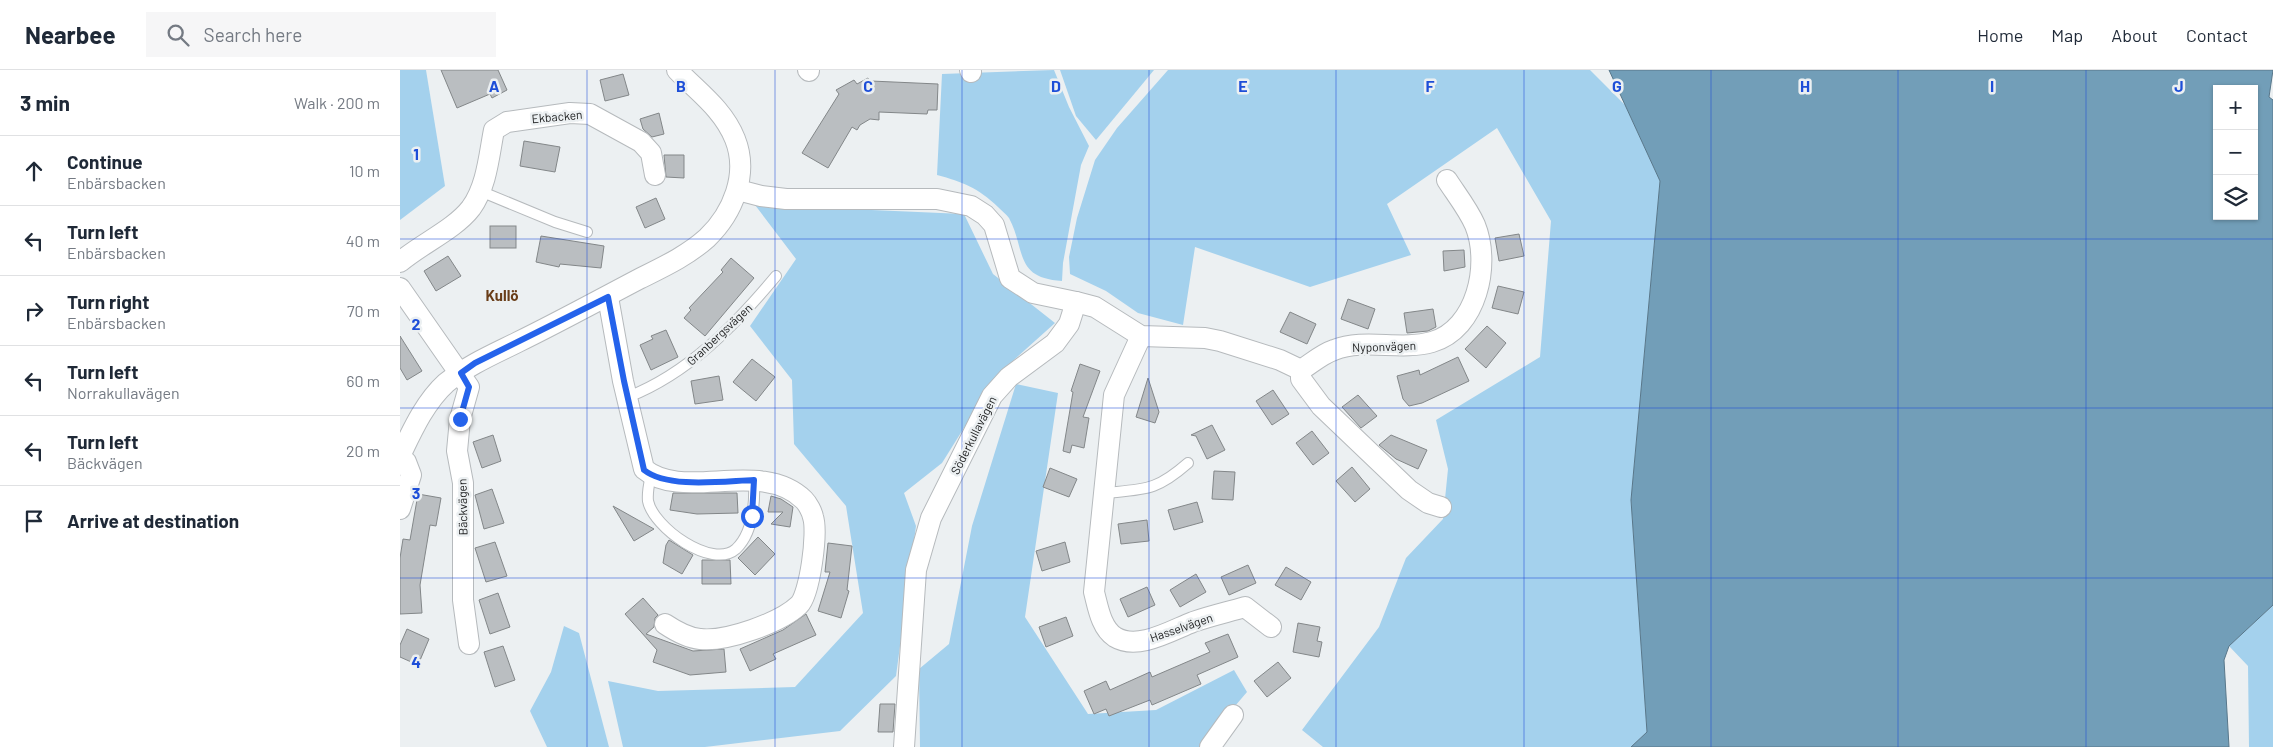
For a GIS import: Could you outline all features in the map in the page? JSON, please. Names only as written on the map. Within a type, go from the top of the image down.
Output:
[{"type":"street","points":[[400,509],[411,475],[410,468],[400,456],[416,423],[446,384],[475,363],[678,260],[707,237],[724,218],[738,190],[740,160],[735,139],[714,105],[677,70]]},
{"type":"street","name":"Ekbacken","points":[[400,262],[461,218],[471,208],[480,191],[494,130],[507,122],[570,114],[590,114],[641,142],[651,153],[655,175]]},
{"type":"street","name":"Nyponvägen","points":[[1302,370],[1334,350],[1347,347],[1362,344],[1416,346],[1434,342],[1449,334],[1462,322],[1472,304],[1478,286],[1482,262],[1480,242],[1475,225],[1447,180]]},
{"type":"street","points":[[738,190],[761,196],[786,199],[937,199],[971,206],[985,215],[994,225],[1010,278],[1033,293],[1095,307],[1141,336],[1205,338],[1220,341],[1280,360],[1302,370],[1301,379],[1305,388],[1321,406],[1409,490],[1428,503],[1441,507]]},
{"type":"street","points":[[400,288],[461,373]]},
{"type":"street","points":[[608,297],[644,470],[651,475],[680,482],[754,480],[792,490],[806,501],[814,517],[815,536],[811,565],[806,591],[800,604],[784,615],[742,634],[700,639],[674,630],[665,624]]},
{"type":"street","name":"Söderkullavägen","points":[[904,747],[916,570],[931,518],[992,396],[1009,377],[1055,343],[1069,324],[1076,302]]},
{"type":"street","name":"Hasselvägen","points":[[1141,336],[1114,395],[1094,592],[1101,619],[1116,637],[1137,641],[1162,636],[1194,622],[1245,607],[1270,626]]},
{"type":"street","name":"Bäckvägen","points":[[461,373],[469,387],[460,419],[457,451],[463,483],[463,600],[468,644]]},
{"type":"street","points":[[1210,747],[1233,715]]},
{"type":"lane","points":[[480,191],[555,222],[587,232]]},
{"type":"lane","name":"Granbergsvägen","points":[[628,397],[668,378],[709,347],[757,299],[776,276]]},
{"type":"lane","points":[[1105,493],[1151,488],[1174,476],[1188,463]]},
{"type":"lane","points":[[651,475],[647,491],[648,503],[655,516],[667,530],[681,540],[717,554],[727,554],[736,548],[745,534],[752,516],[754,480]]},
{"type":"shaded area","points":[[400,70],[426,70],[445,186],[400,220]]},
{"type":"shaded area","points":[[1054,70],[1069,107],[1089,146],[1081,165],[1063,263],[1062,281],[1047,279],[1029,268],[1024,260],[1009,218],[991,200],[970,186],[937,175],[942,74]]},
{"type":"shaded area","points":[[1060,70],[1154,70],[1096,140],[1076,116]]},
{"type":"shaded area","points":[[1168,70],[1590,70],[1625,105],[1660,181],[1631,500],[1647,732],[1631,747],[1323,747],[1302,730],[1379,627],[1406,558],[1443,519],[1448,469],[1436,420],[1540,357],[1551,221],[1497,128],[1387,204],[1411,255],[1310,287],[1195,247],[1183,325],[1138,313],[1106,291],[1070,274],[1069,257],[1077,218],[1095,160],[1117,128]]},
{"type":"shaded area","points":[[1609,70],[2273,70],[2269,97],[2273,100],[2273,605],[2229,646],[2224,660],[2229,747],[1631,747],[1647,732],[1631,500],[1660,181]]},
{"type":"shaded area","points":[[755,205],[964,214],[993,274],[1055,323],[997,375],[942,463],[904,493],[916,526],[896,676],[840,731],[705,747],[623,747],[608,681],[658,691],[795,687],[863,613],[846,506],[794,444],[792,380],[750,326],[796,259]]},
{"type":"shaded area","points":[[1016,384],[1058,393],[1025,617],[1088,714],[1156,710],[1234,670],[1247,692],[1200,747],[920,747],[919,669],[949,644],[972,526]]},
{"type":"shaded area","points":[[2273,605],[2273,747],[2249,747],[2248,666],[2229,646]]},
{"type":"shaded area","points":[[564,626],[579,633],[609,747],[547,747],[530,711],[551,672]]},
{"type":"building","points":[[441,70],[498,70],[507,90],[492,98],[490,94],[457,108]]},
{"type":"building","points":[[623,74],[629,95],[605,101],[600,80]]},
{"type":"building","points":[[868,78],[871,81],[938,84],[937,110],[928,110],[927,114],[879,112],[879,120],[870,119],[860,125],[857,130],[852,127],[828,168],[802,153],[839,94],[836,90],[854,80],[857,84]]},
{"type":"building","points":[[659,113],[664,134],[652,137],[643,129],[640,119]]},
{"type":"building","points":[[524,141],[560,147],[555,172],[520,166]]},
{"type":"building","points":[[664,155],[684,155],[684,178],[666,177]]},
{"type":"building","points":[[656,198],[665,219],[645,228],[636,207]]},
{"type":"building","points":[[490,226],[516,226],[516,248],[490,248]]},
{"type":"building","points":[[1519,234],[1524,256],[1499,261],[1495,238]]},
{"type":"building","points":[[541,236],[604,246],[601,268],[560,264],[559,267],[536,262]]},
{"type":"building","points":[[1464,250],[1465,267],[1444,271],[1443,251]]},
{"type":"building","points":[[448,256],[461,276],[436,291],[424,271]]},
{"type":"building","points":[[731,258],[754,278],[705,336],[684,318],[691,310],[689,308],[723,272],[721,270]]},
{"type":"building","points":[[1498,286],[1524,292],[1518,314],[1492,308]]},
{"type":"building","points":[[1348,299],[1375,309],[1368,329],[1341,319]]},
{"type":"building","points":[[1433,309],[1436,327],[1428,331],[1407,333],[1404,313]]},
{"type":"building","points":[[1290,312],[1316,324],[1307,344],[1280,332]]},
{"type":"building","points":[[1487,326],[1506,343],[1486,368],[1465,349]]},
{"type":"building","points":[[666,330],[678,357],[651,370],[640,345],[653,339],[651,336]]},
{"type":"building","points":[[400,336],[422,371],[407,380],[400,368]]},
{"type":"building","points":[[1458,357],[1469,381],[1422,403],[1409,406],[1403,399],[1397,376],[1419,370],[1420,375]]},
{"type":"building","points":[[752,359],[775,377],[756,401],[733,382]]},
{"type":"building","points":[[1080,364],[1100,371],[1083,417],[1089,418],[1084,448],[1072,445],[1070,453],[1063,451],[1073,392],[1071,391]]},
{"type":"building","points":[[719,376],[723,400],[695,404],[691,381]]},
{"type":"building","points":[[1148,378],[1159,412],[1155,423],[1136,417]]},
{"type":"building","points":[[1273,390],[1289,414],[1272,425],[1256,401]]},
{"type":"building","points":[[1358,395],[1377,416],[1361,428],[1342,407]]},
{"type":"building","points":[[1212,425],[1225,450],[1207,459],[1196,436],[1191,435]]},
{"type":"building","points":[[1312,431],[1329,453],[1313,465],[1296,443]]},
{"type":"building","points":[[493,435],[501,461],[482,468],[473,442]]},
{"type":"building","points":[[1391,435],[1427,450],[1418,469],[1396,459],[1379,445]]},
{"type":"building","points":[[1352,467],[1370,489],[1355,502],[1336,481]]},
{"type":"building","points":[[1050,468],[1077,479],[1069,497],[1043,487]]},
{"type":"building","points":[[1214,471],[1235,472],[1233,500],[1212,499]]},
{"type":"building","points":[[492,489],[504,523],[484,529],[475,495]]},
{"type":"building","points":[[673,493],[737,493],[738,513],[697,514],[670,510]]},
{"type":"building","points":[[418,494],[441,498],[436,526],[430,525],[420,585],[422,613],[400,614],[400,558],[403,539],[410,540]]},
{"type":"building","points":[[771,496],[781,499],[793,507],[790,527],[771,524],[783,512],[768,512]]},
{"type":"building","points":[[1197,502],[1203,522],[1174,530],[1168,510]]},
{"type":"building","points":[[613,506],[654,529],[634,541]]},
{"type":"building","points":[[1147,520],[1149,541],[1121,544],[1118,524]]},
{"type":"building","points":[[758,537],[775,554],[755,575],[738,558]]},
{"type":"building","points":[[669,540],[693,555],[682,574],[663,563],[666,545]]},
{"type":"building","points":[[495,542],[507,576],[486,582],[475,548]]},
{"type":"building","points":[[1065,542],[1070,562],[1042,571],[1036,551]]},
{"type":"building","points":[[828,543],[852,546],[847,590],[849,591],[841,618],[818,611],[830,572],[825,572]]},
{"type":"building","points":[[702,560],[730,560],[731,584],[702,584]]},
{"type":"building","points":[[1248,565],[1256,583],[1229,595],[1221,577]]},
{"type":"building","points":[[1286,567],[1311,582],[1301,600],[1275,585]]},
{"type":"building","points":[[1196,574],[1206,592],[1180,607],[1170,590]]},
{"type":"building","points":[[1147,587],[1155,605],[1128,617],[1120,599]]},
{"type":"building","points":[[498,593],[510,627],[490,634],[479,600]]},
{"type":"building","points":[[643,598],[658,615],[655,618],[654,627],[646,634],[693,651],[724,649],[726,672],[690,675],[653,662],[657,650],[625,614]]},
{"type":"building","points":[[806,614],[816,635],[773,654],[776,659],[750,671],[740,649],[783,630]]},
{"type":"building","points":[[1066,617],[1073,636],[1046,647],[1039,627]]},
{"type":"building","points":[[1298,623],[1320,627],[1317,641],[1322,642],[1319,657],[1293,652]]},
{"type":"building","points":[[407,629],[429,639],[418,665],[400,657],[400,645]]},
{"type":"building","points":[[1228,634],[1238,657],[1197,675],[1201,684],[1152,705],[1150,700],[1109,716],[1106,709],[1094,714],[1084,691],[1106,681],[1110,690],[1150,672],[1152,677],[1210,652],[1205,643]]},
{"type":"building","points":[[503,646],[515,680],[495,687],[484,652]]},
{"type":"building","points":[[1278,662],[1291,678],[1267,697],[1254,681]]},
{"type":"building","points":[[880,704],[895,704],[893,732],[878,732]]},
{"type":"district","name":"Kullö","points":[[502,295]]},
{"type":"route","points":[[460,419],[469,387],[461,373],[475,363],[608,297],[644,470],[662,479],[680,482],[754,480],[755,499],[752,516]]}]
